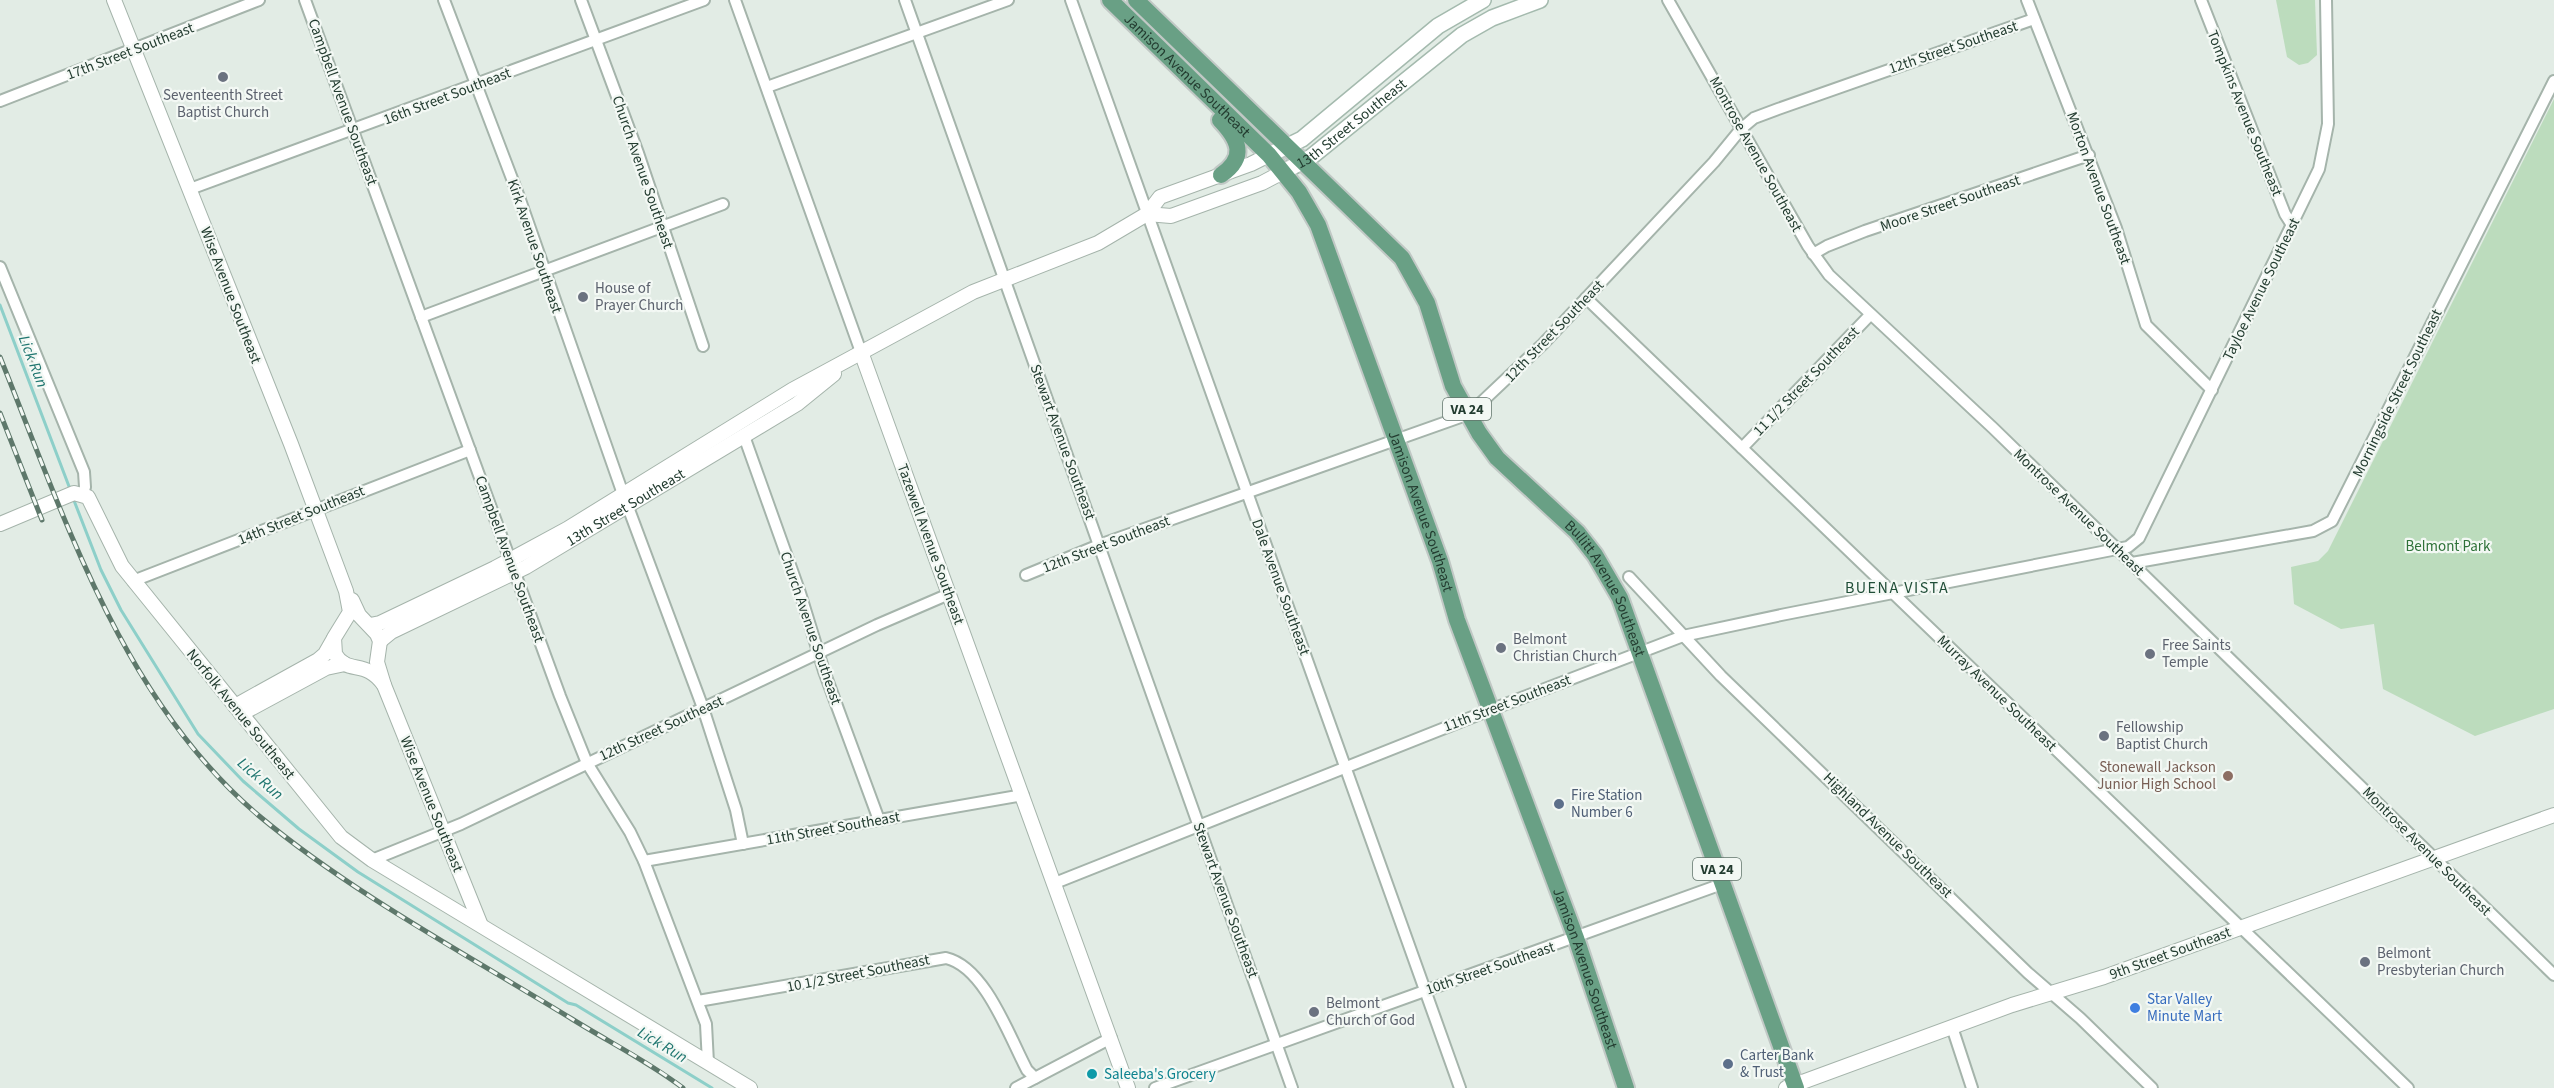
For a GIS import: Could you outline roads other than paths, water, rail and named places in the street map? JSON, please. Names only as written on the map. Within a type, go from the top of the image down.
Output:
[{"type":"main road","name":"Jamison Avenue Southeast","points":[[1110,0],[1269,155],[1310,208],[1396,439],[1490,710],[1576,938],[1626,1088]]},
{"type":"main road","name":"Jamison Avenue Southeast","points":[[1136,0],[1303,161]]},
{"type":"main road","name":"13th Street Southeast","points":[[1269,155],[1302,139],[1438,26],[1483,0]]},
{"type":"main road","name":"13th Street Southeast","points":[[1283,172],[1303,161],[1462,35],[1492,18],[1540,0]]},
{"type":"main road","points":[[1196,82],[1207,108],[1230,130],[1237,143],[1234,164],[1221,175]]},
{"type":"main road","name":"Bullitt Avenue Southeast","points":[[1303,161],[1402,258],[1427,303],[1453,386],[1479,433],[1497,458],[1563,517],[1595,555],[1620,598],[1792,1087]]},
{"type":"street","name":"Wise Avenue Southeast","points":[[114,0],[346,591],[350,612],[334,639]]},
{"type":"street","name":"17th Street Southeast","points":[[0,101],[259,0]]},
{"type":"street","name":"Campbell Avenue Southeast","points":[[305,0],[512,567],[587,763],[626,825],[644,861],[698,1001],[709,1039],[708,1063]]},
{"type":"street","name":"Kirk Avenue Southeast","points":[[444,0],[477,84],[625,500],[703,708],[736,810],[743,844]]},
{"type":"street","name":"Church Avenue Southeast","points":[[581,0],[638,153],[703,346]]},
{"type":"street","name":"16th Street Southeast","points":[[190,189],[353,131],[704,0]]},
{"type":"street","name":"Tazewell Avenue Southeast","points":[[735,0],[1128,1088]]},
{"type":"street","name":"Stewart Avenue Southeast","points":[[905,0],[1292,1088]]},
{"type":"street","points":[[767,87],[1008,0]]},
{"type":"street","name":"Dale Avenue Southeast","points":[[1071,0],[1460,1088]]},
{"type":"street","name":"Montrose Avenue Southeast","points":[[1668,0],[1813,254],[1844,291],[1993,428],[2554,975]]},
{"type":"street","name":"Morton Avenue Southeast","points":[[2027,0],[2116,228],[2146,325],[2212,390]]},
{"type":"street","name":"Tompkins Avenue Southeast","points":[[2201,0],[2285,214],[2292,225]]},
{"type":"street","name":"Tayloe Avenue Southeast","points":[[2117,549],[2128,547],[2139,538],[2319,169],[2327,135],[2326,0]]},
{"type":"street","name":"12th Street Southeast","points":[[1026,575],[1099,545],[1469,414],[1520,369],[1714,162],[1741,129],[1754,118],[2034,19]]},
{"type":"street","name":"Morningside Street Southeast","points":[[2132,563],[2313,531],[2332,521],[2554,81]]},
{"type":"street","name":"13th Street Southeast","points":[[625,500],[792,390],[861,352],[1004,278],[1098,243],[1147,214],[1160,197],[1269,155]]},
{"type":"street","name":"Moore Street Southeast","points":[[1813,254],[1865,231],[2089,155]]},
{"type":"street","name":"13th Street Southeast","points":[[1147,214],[1171,216],[1262,183],[1283,172]]},
{"type":"street","points":[[420,317],[723,204]]},
{"type":"street","name":"Norfolk Avenue Southeast","points":[[0,267],[84,472],[83,494],[92,503],[112,549],[133,581],[333,828],[372,860],[480,923],[708,1063]]},
{"type":"street","name":"Murray Avenue Southeast","points":[[1586,298],[2408,1088]]},
{"type":"street","name":"11 1/2 Street Southeast","points":[[1742,448],[1870,315]]},
{"type":"street","name":"13th Street Southeast","points":[[379,647],[391,632],[512,567],[625,500],[744,436],[797,404],[861,352]]},
{"type":"street","name":"Church Avenue Southeast","points":[[744,436],[879,820]]},
{"type":"street","name":"14th Street Southeast","points":[[133,581],[470,450]]},
{"type":"street","points":[[0,524],[64,496],[83,494]]},
{"type":"street","name":"11th Street Southeast","points":[[1055,883],[1346,766],[1683,636],[2117,549]]},
{"type":"street","name":"13th Street Southeast","points":[[368,623],[380,623],[512,567]]},
{"type":"street","name":"Highland Avenue Southeast","points":[[1629,576],[1683,636],[2148,1086]]},
{"type":"street","name":"Wise Avenue Southeast","points":[[346,591],[368,623],[379,647],[377,662],[384,685],[480,923]]},
{"type":"street","name":"12th Street Southeast","points":[[372,860],[569,774],[587,763],[819,653],[949,594]]},
{"type":"street","points":[[342,626],[348,621],[368,623]]},
{"type":"street","points":[[238,710],[318,660],[330,648],[334,639]]},
{"type":"street","points":[[334,639],[335,654],[352,666],[373,671],[384,685]]},
{"type":"street","points":[[238,710],[326,668],[371,662],[379,647]]},
{"type":"street","name":"11th Street Southeast","points":[[644,861],[1023,795]]},
{"type":"street","name":"9th Street Southeast","points":[[1792,1087],[2012,1005],[2052,994],[2554,815]]},
{"type":"street","name":"10th Street Southeast","points":[[1155,1088],[1722,884]]},
{"type":"street","name":"10 1/2 Street Southeast","points":[[698,1001],[946,958],[963,964],[973,973],[1027,1070],[1035,1078]]},
{"type":"street","points":[[1952,1027],[1972,1088]]},
{"type":"street","points":[[1016,1088],[1111,1038]]},
{"type":"street","points":[[708,1063],[750,1088]]},
{"type":"waterway","name":"Lick Run","points":[[0,305],[70,489]]},
{"type":"waterway","name":"Lick Run","points":[[73,498],[101,570],[121,610],[198,734],[243,781],[299,829],[358,872],[568,1003],[576,1005],[712,1088]]},
{"type":"railway","points":[[0,357],[48,480],[102,602],[133,661],[169,717],[210,768],[258,815],[331,870],[411,922],[643,1061],[683,1088]]},
{"type":"railway","points":[[0,413],[42,520]]},
{"type":"place","name":"Seventeenth Street Baptist Church","points":[[223,77]]},
{"type":"place","name":"House of Prayer Church","points":[[583,297]]},
{"type":"place","name":"Belmont Christian Church","points":[[1501,648]]},
{"type":"place","name":"Free Saints Temple","points":[[2150,654]]},
{"type":"place","name":"Fellowship Baptist Church","points":[[2104,736]]},
{"type":"place","name":"Stonewall Jackson Junior High School","points":[[2228,776]]},
{"type":"place","name":"Fire Station Number 6","points":[[1559,804]]},
{"type":"place","name":"Belmont Presbyterian Church","points":[[2365,962]]},
{"type":"place","name":"Star Valley Minute Mart","points":[[2135,1008]]},
{"type":"place","name":"Belmont Church of God","points":[[1314,1012]]},
{"type":"place","name":"Carter Bank & Trust","points":[[1728,1064]]},
{"type":"place","name":"Saleeba's Grocery","points":[[1092,1074]]},
{"type":"district","name":"BUENA VISTA","points":[[1897,587]]},
{"type":"park label","name":"Belmont Park","points":[[2448,546]]}]
